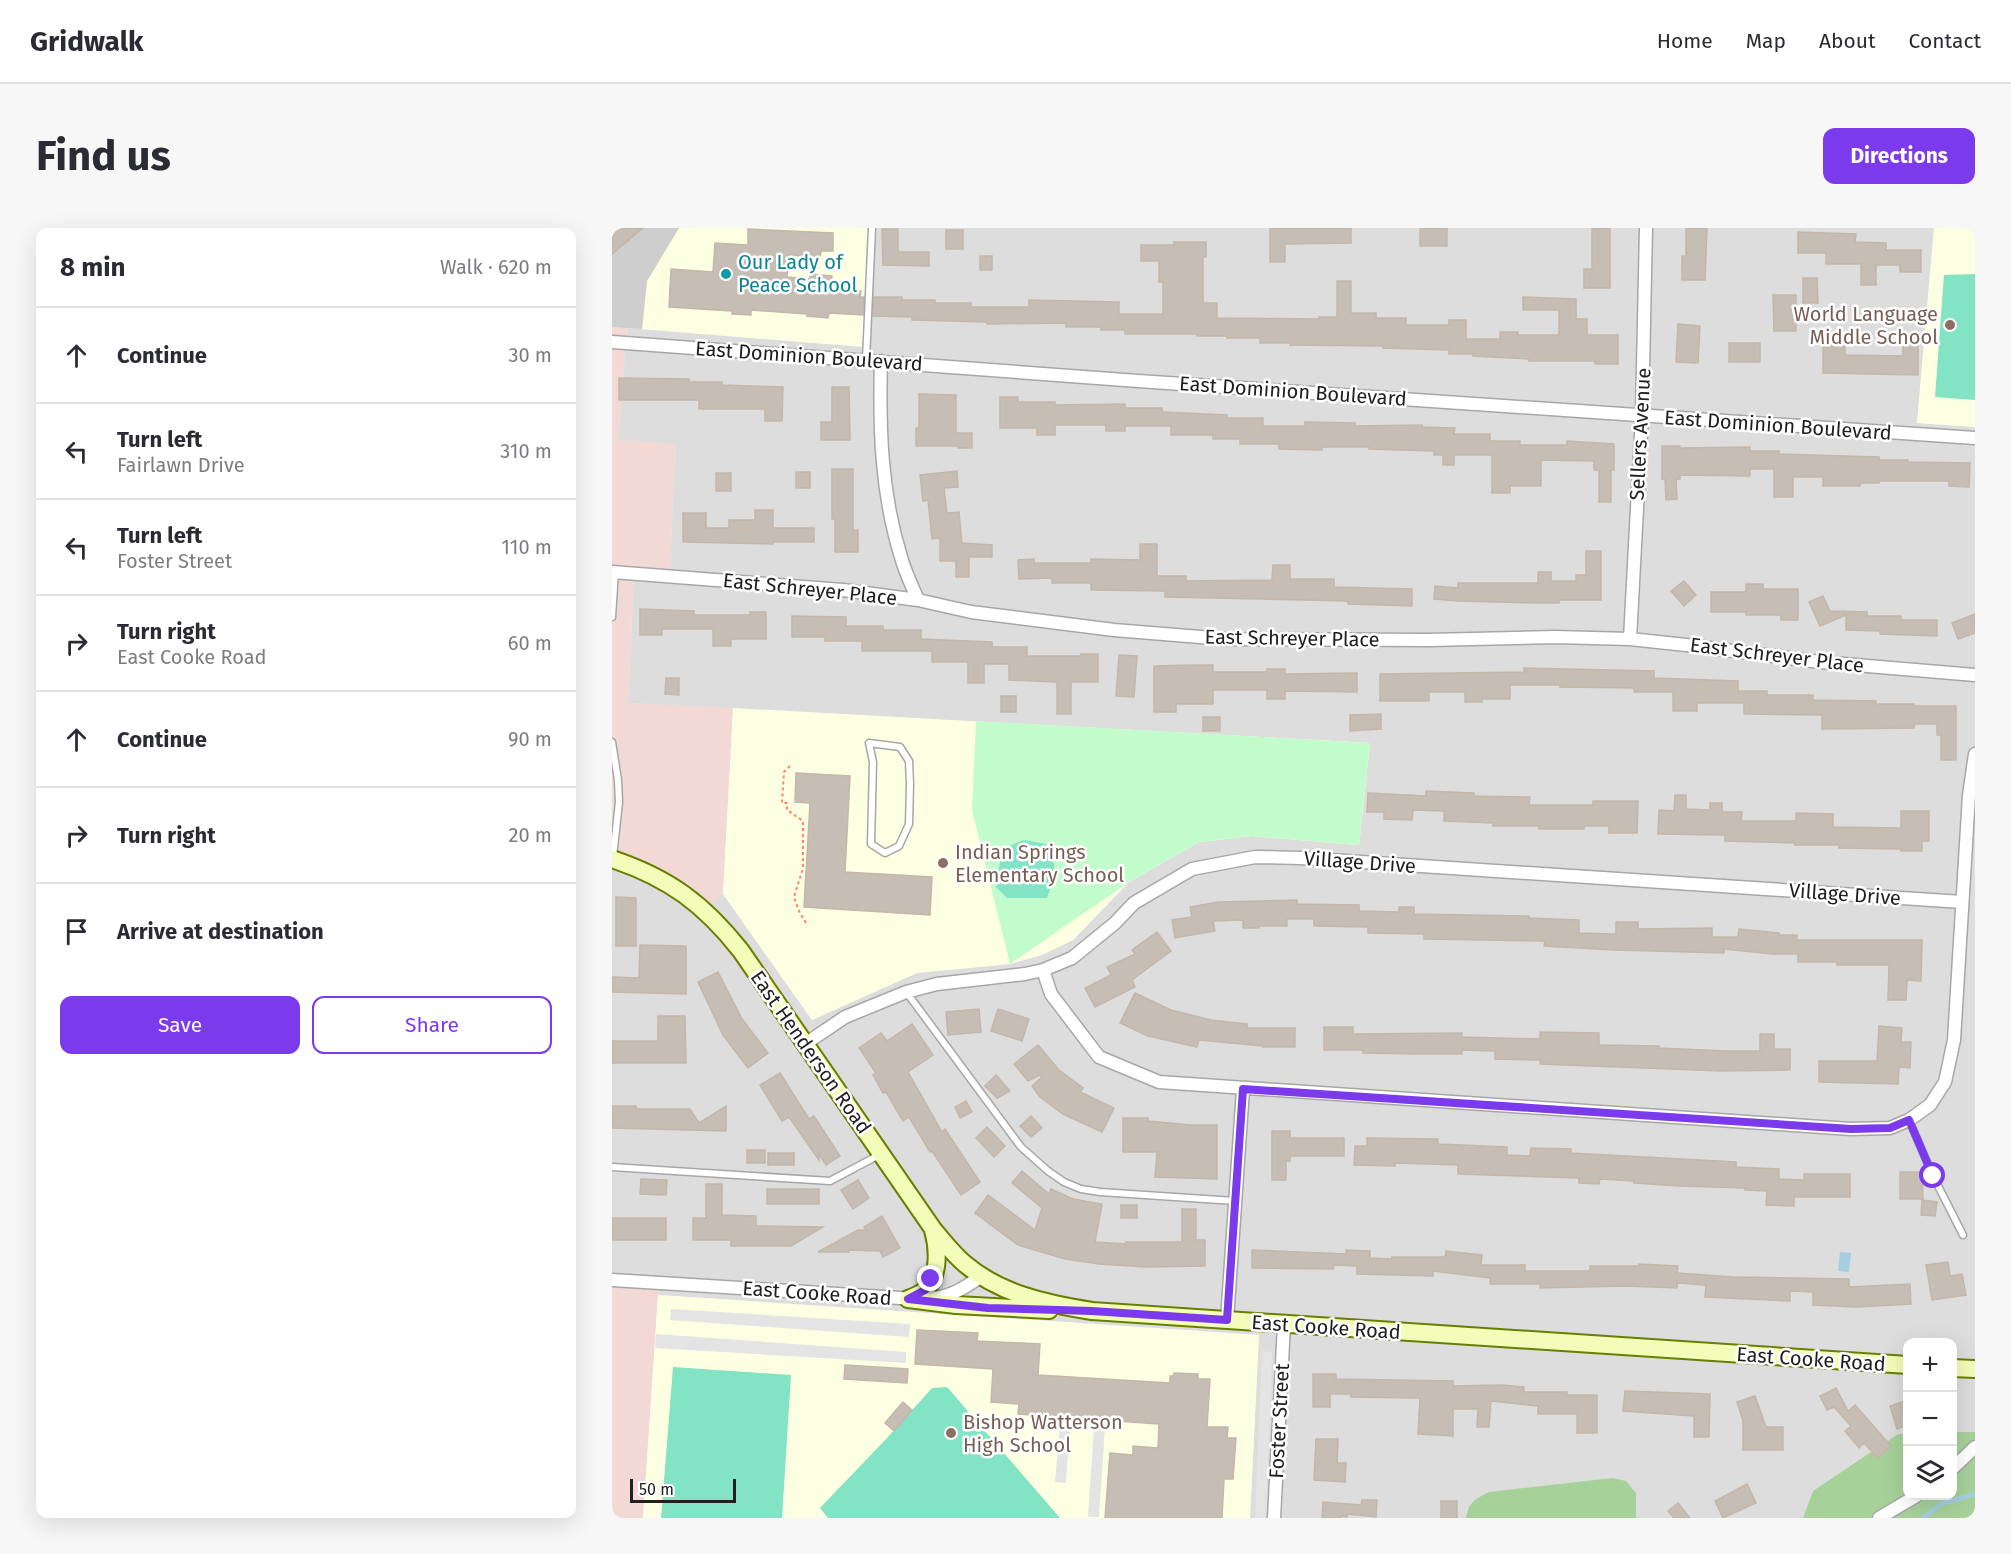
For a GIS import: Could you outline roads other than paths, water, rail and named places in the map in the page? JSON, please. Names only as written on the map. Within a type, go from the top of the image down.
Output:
[{"type":"main road","name":"East Henderson Road","points":[[613,859],[633,866],[677,888],[719,923],[741,951],[933,1229],[955,1254],[982,1276]]},
{"type":"main road","points":[[908,1299],[925,1290],[931,1279],[937,1254],[933,1229]]},
{"type":"main road","name":"East Cooke Road","points":[[982,1276],[1026,1296],[1054,1305],[1092,1311],[1903,1365]]},
{"type":"main road","points":[[908,1299],[988,1308],[1092,1311]]},
{"type":"main road","points":[[1957,1368],[1975,1369]]},
{"type":"street","name":"Sellers Avenue","points":[[1630,639],[1642,415],[1646,228]]},
{"type":"street","name":"East Dominion Boulevard","points":[[612,342],[1975,438]]},
{"type":"street","points":[[881,361],[879,420],[887,497],[901,558],[918,600]]},
{"type":"street","name":"East Schreyer Place","points":[[613,572],[843,590],[918,600],[971,612],[1114,630],[1225,639],[1429,640],[1555,637],[1630,639],[1820,662],[1975,675]]},
{"type":"street","points":[[1042,970],[1051,994],[1099,1057],[1159,1082],[1851,1129],[1890,1128],[1909,1120],[1930,1105],[1946,1082],[1954,1040],[1969,795],[1975,754]]},
{"type":"street","name":"Village Drive","points":[[805,1044],[845,1017],[906,992],[937,984],[1005,977],[1042,970],[1072,958],[1115,923],[1134,903],[1192,869],[1255,857],[1301,858],[1962,902]]},
{"type":"street","points":[[1227,1320],[1243,1089]]},
{"type":"street","name":"East Cooke Road","points":[[612,1280],[908,1299],[945,1297],[982,1276]]},
{"type":"street","name":"Foster Street","points":[[1274,1518],[1284,1324]]},
{"type":"street","points":[[1957,1466],[1975,1447]]},
{"type":"street","points":[[1879,1518],[1909,1500]]},
{"type":"lane","points":[[866,360],[872,228]]},
{"type":"lane","points":[[612,617],[613,572]]},
{"type":"lane","points":[[612,741],[619,802],[613,859]]},
{"type":"lane","points":[[868,743],[900,747],[909,761],[909,824],[899,846],[885,853],[871,844],[873,762],[868,743]]},
{"type":"lane","points":[[906,992],[1021,1147],[1064,1182],[1081,1189],[1100,1192],[1235,1201]]},
{"type":"lane","points":[[1909,1120],[1933,1176],[1963,1235]]},
{"type":"lane","points":[[612,1167],[830,1181],[881,1154]]},
{"type":"water","points":[[1840,1252],[1851,1253],[1849,1272],[1838,1271]]},
{"type":"waterway","points":[[1923,1518],[1941,1504],[1975,1494]]},
{"type":"place","name":"Our Lady of Peace School","points":[[726,274]]},
{"type":"place","name":"World Language Middle School","points":[[1950,325]]},
{"type":"place","name":"Indian Springs Elementary School","points":[[943,863]]},
{"type":"place","name":"Bishop Watterson High School","points":[[951,1433]]}]
